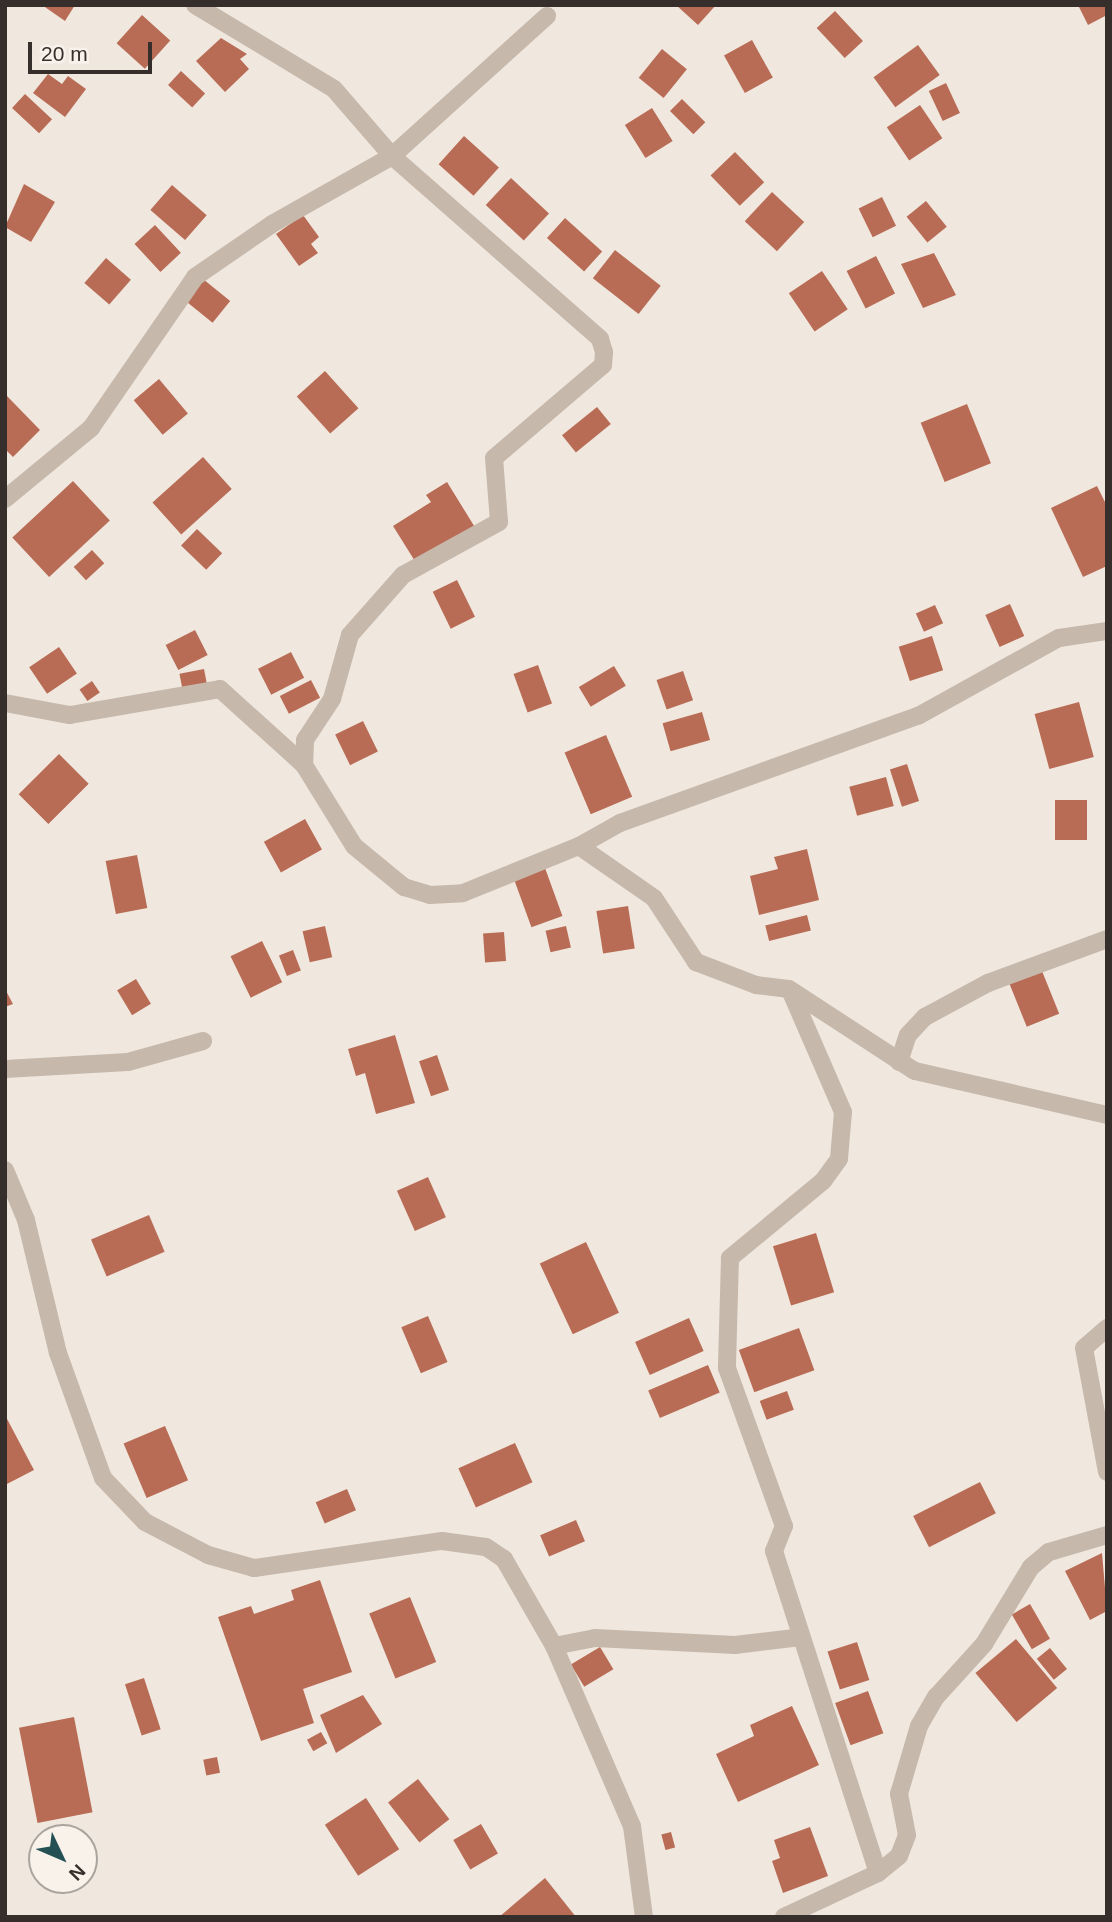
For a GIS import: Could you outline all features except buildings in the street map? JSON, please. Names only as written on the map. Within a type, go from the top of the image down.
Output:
[{"type":"street","points":[[195,5],[334,89],[392,156],[600,340],[603,366],[494,458],[499,522],[403,575],[366,612],[345,646],[332,699],[305,740],[304,765]]},
{"type":"street","points":[[6,497],[91,428],[195,277],[272,224],[392,156],[547,16]]},
{"type":"street","points":[[5,703],[70,715],[220,689],[304,765],[354,846],[404,887],[430,895],[463,893],[579,846],[620,823],[918,716],[1059,638],[1107,631]]},
{"type":"street","points":[[579,846],[654,898],[696,962],[756,985],[789,989],[899,1062],[1013,1098],[1107,1115]]},
{"type":"street","points":[[899,1062],[908,1035],[925,1017],[988,983],[1107,939]]},
{"type":"street","points":[[789,989],[843,1112],[839,1159],[823,1181],[730,1258],[724,1326],[735,1394],[784,1526],[774,1551],[878,1873]]},
{"type":"street","points":[[5,1069],[128,1062],[203,1041]]},
{"type":"street","points":[[5,1170],[26,1220],[58,1353],[103,1478],[145,1522],[208,1555],[254,1568],[442,1541],[486,1547],[505,1559],[554,1646],[632,1826],[645,1917]]},
{"type":"street","points":[[1107,1328],[1084,1348],[1107,1472]]},
{"type":"street","points":[[784,1917],[878,1873],[900,1856],[907,1835],[900,1794],[919,1726],[936,1697],[984,1644],[1031,1567],[1049,1552],[1107,1535]]},
{"type":"street","points":[[554,1646],[595,1638],[735,1645],[801,1637]]}]
